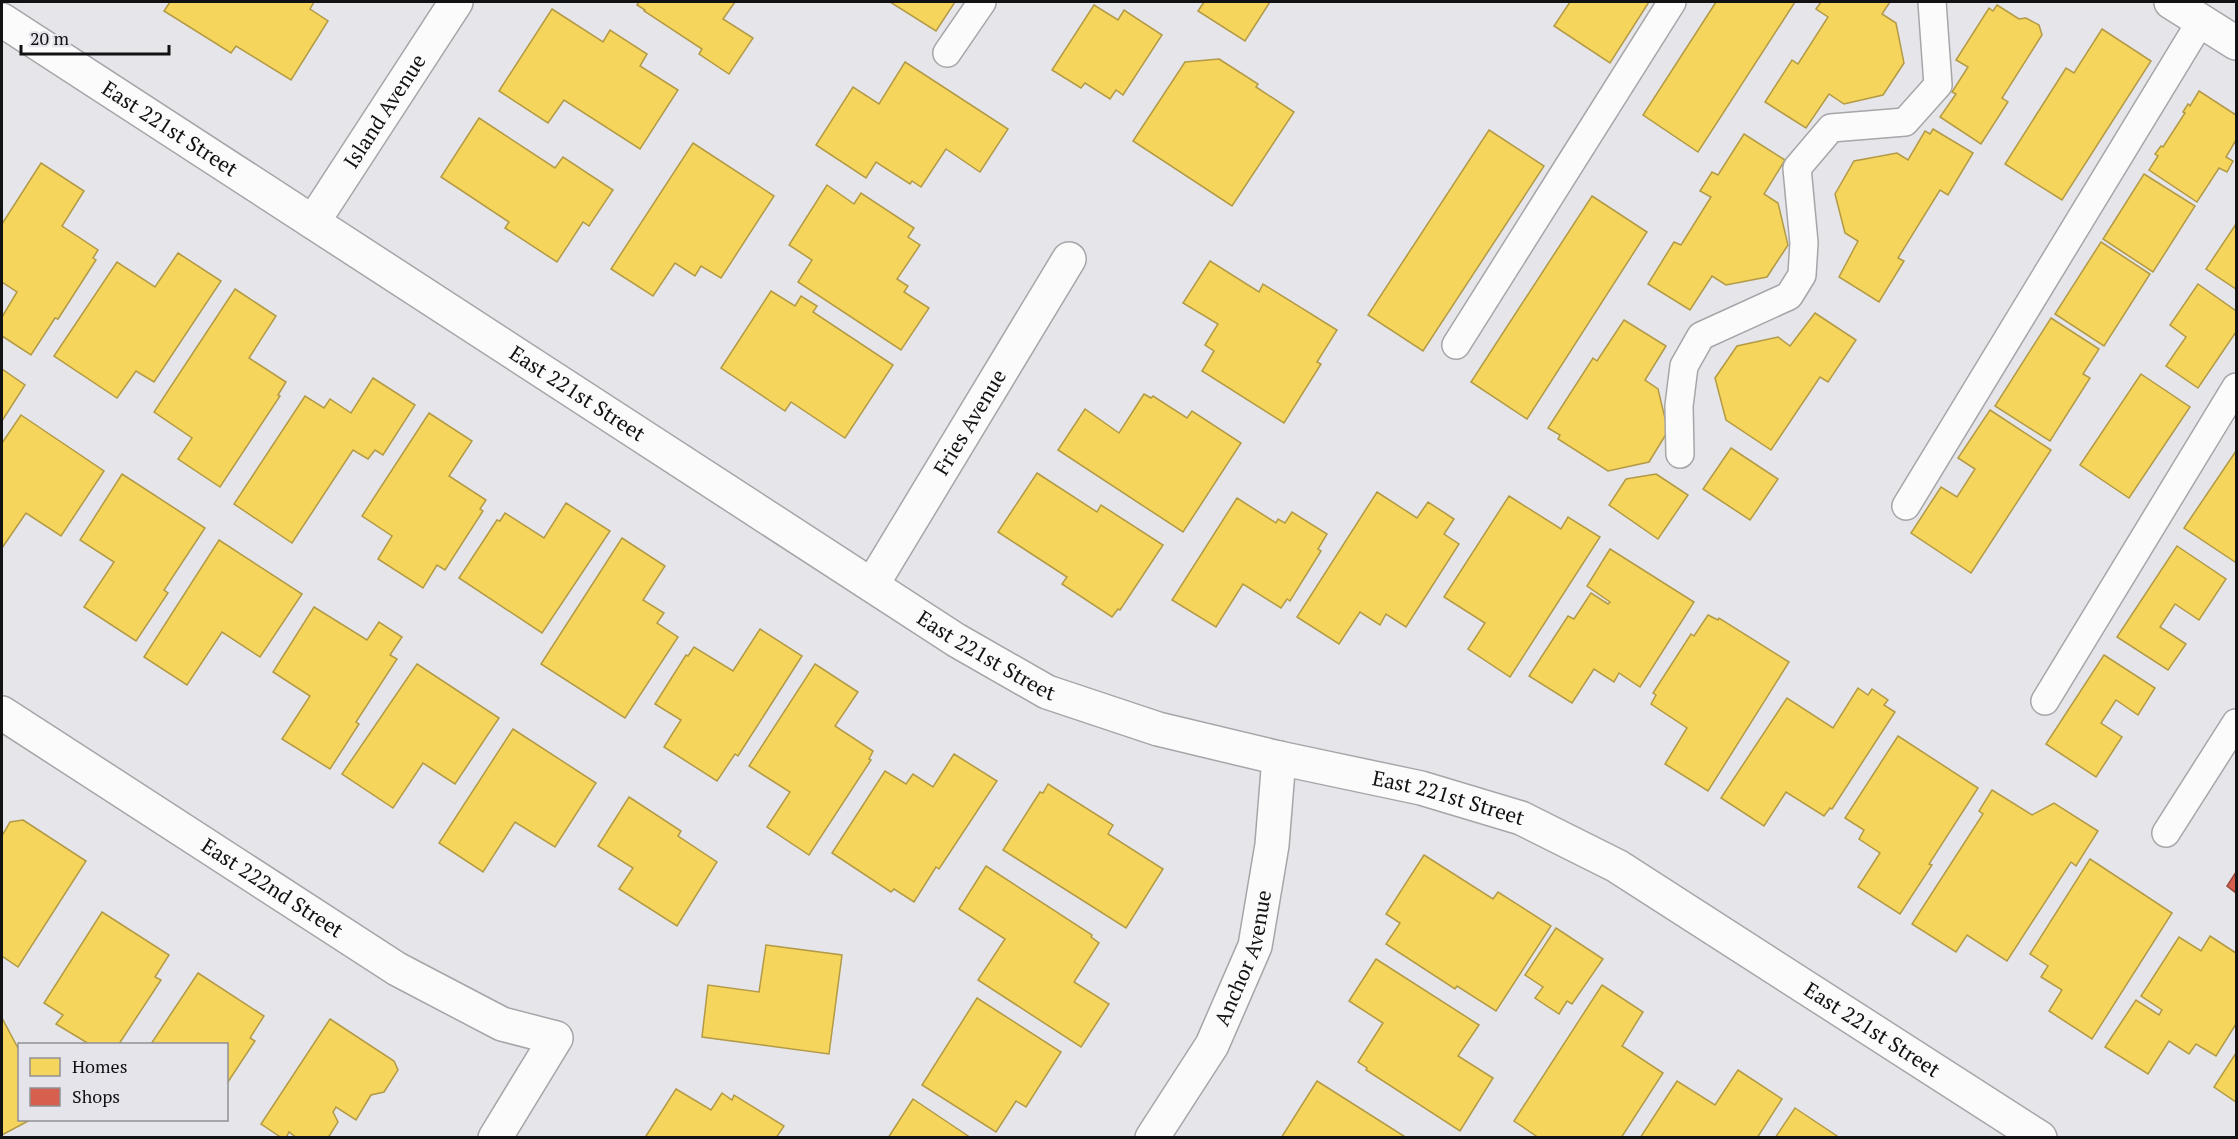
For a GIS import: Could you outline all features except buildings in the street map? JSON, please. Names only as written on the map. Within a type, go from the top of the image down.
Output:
[{"type":"street","name":"Island Avenue","points":[[313,222],[456,2]]},
{"type":"street","points":[[2171,2],[2236,43]]},
{"type":"street","name":"East 221st Street","points":[[2,20],[956,640],[1047,692],[1158,729],[1279,758],[1421,788],[1521,818],[1617,866],[2040,1137]]},
{"type":"street","name":"Fries Avenue","points":[[872,585],[1069,259]]},
{"type":"street","name":"East 222nd Street","points":[[2,713],[397,969],[502,1024],[556,1038],[495,1137]]},
{"type":"street","name":"Anchor Avenue","points":[[1152,1137],[1212,1045],[1255,946],[1272,845],[1279,758]]},
{"type":"lane","points":[[947,53],[982,2]]},
{"type":"lane","points":[[1456,345],[1672,2]]},
{"type":"lane","points":[[1680,454],[1679,406],[1684,366],[1701,336],[1789,296],[1803,275],[1804,243],[1797,168],[1831,128],[1905,122],[1938,85],[1932,2]]},
{"type":"lane","points":[[1906,506],[2201,21]]},
{"type":"lane","points":[[2045,701],[2236,387]]},
{"type":"lane","points":[[2166,833],[2236,723]]}]
